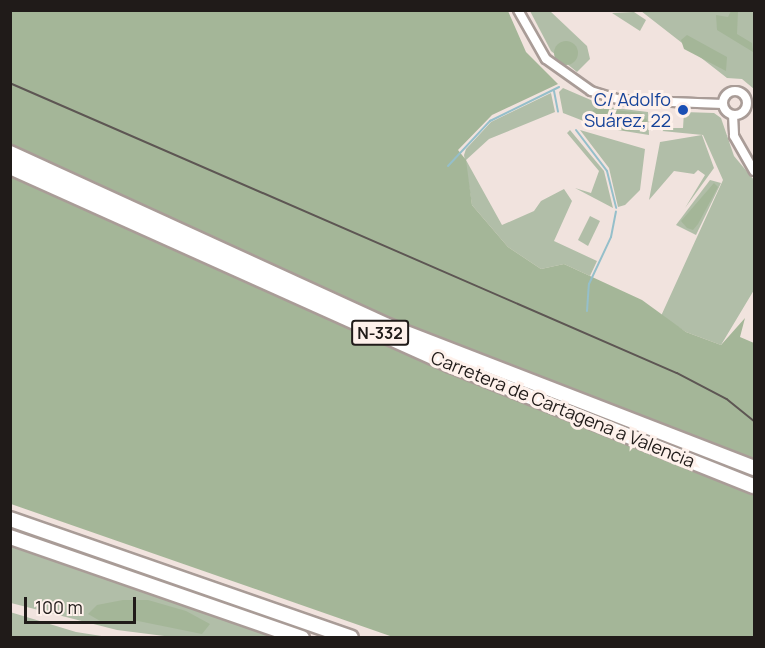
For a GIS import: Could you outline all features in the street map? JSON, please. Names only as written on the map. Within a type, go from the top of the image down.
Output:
[{"type":"highway","name":"Carretera de Cartagena a Valencia","points":[[10,153],[388,326],[754,468]]},
{"type":"highway","name":"Carretera de Cartagena a Valencia","points":[[10,167],[451,365],[754,486]]},
{"type":"highway","points":[[10,519],[351,638]]},
{"type":"highway","points":[[10,537],[302,638]]},
{"type":"street","points":[[518,10],[546,59],[591,91],[620,100],[723,104],[733,115],[734,136],[754,171]]},
{"type":"street","points":[[723,104],[725,96],[735,90],[743,93],[751,103],[741,114],[733,115]]},
{"type":"green space","points":[[11,11],[508,11],[526,52],[558,84],[492,115],[458,150],[466,160],[472,205],[508,247],[541,269],[564,264],[642,300],[686,332],[721,345],[745,318],[740,337],[754,343],[754,637],[393,637],[11,504]]},
{"type":"green space","points":[[530,11],[550,11],[587,46],[590,59],[577,72],[551,51]]},
{"type":"green space","points":[[641,11],[754,11],[754,89],[742,79],[727,78]]},
{"type":"green space","points":[[731,11],[738,11],[737,34],[752,43],[753,52],[717,30],[716,15],[728,17]]},
{"type":"green space","points":[[634,12],[646,20],[640,31],[612,13]]},
{"type":"green space","points":[[687,35],[727,57],[726,71],[684,49],[681,40]]},
{"type":"green space","points":[[566,41],[574,45],[578,53],[574,61],[566,65],[558,61],[554,53],[558,45]]},
{"type":"green space","points":[[563,88],[607,107],[648,112],[649,135],[599,127],[563,113],[559,92]]},
{"type":"green space","points":[[551,93],[555,112],[489,139],[466,160],[502,225],[534,211],[541,201],[564,189],[572,201],[554,241],[597,261],[590,276],[564,264],[541,269],[508,247],[472,205],[464,155],[466,149],[491,122]]},
{"type":"green space","points":[[596,108],[642,113],[647,120],[644,129],[626,131],[595,122],[588,114]]},
{"type":"green space","points":[[684,112],[714,113],[721,118],[734,156],[754,180],[754,290],[721,345],[686,332],[661,316],[723,180],[703,135],[662,131],[662,122],[666,128],[683,128]]},
{"type":"green space","points":[[570,130],[604,171],[613,208],[575,188],[591,193],[599,171],[567,133]]},
{"type":"green space","points":[[580,130],[645,149],[640,190],[625,205],[618,207],[609,168]]},
{"type":"green space","points":[[702,135],[714,168],[685,208],[705,175],[698,170],[694,174],[674,171],[649,200],[660,142]]},
{"type":"green space","points":[[710,180],[721,183],[696,235],[676,225]]},
{"type":"green space","points":[[714,183],[718,187],[698,224],[693,230],[687,228],[681,221]]},
{"type":"green space","points":[[590,216],[600,221],[588,246],[578,240]]},
{"type":"green space","points":[[11,546],[277,637],[180,638],[117,630],[11,603]]},
{"type":"green space","points":[[123,600],[148,600],[186,611],[210,624],[202,634],[138,621],[102,622],[88,614],[97,605]]},
{"type":"green space","points":[[10,612],[76,632],[108,637],[11,637]]},
{"type":"waterway","points":[[448,166],[490,121],[559,87]]},
{"type":"waterway","points":[[554,91],[558,112]]},
{"type":"waterway","points":[[576,130],[607,171],[616,208]]},
{"type":"waterway","points":[[587,311],[589,284],[611,237],[616,211]]},
{"type":"tram line","points":[[10,83],[677,373],[727,399],[754,421]]},
{"type":"place","name":"C/ Adolfo Suárez, 22","points":[[683,110]]}]
